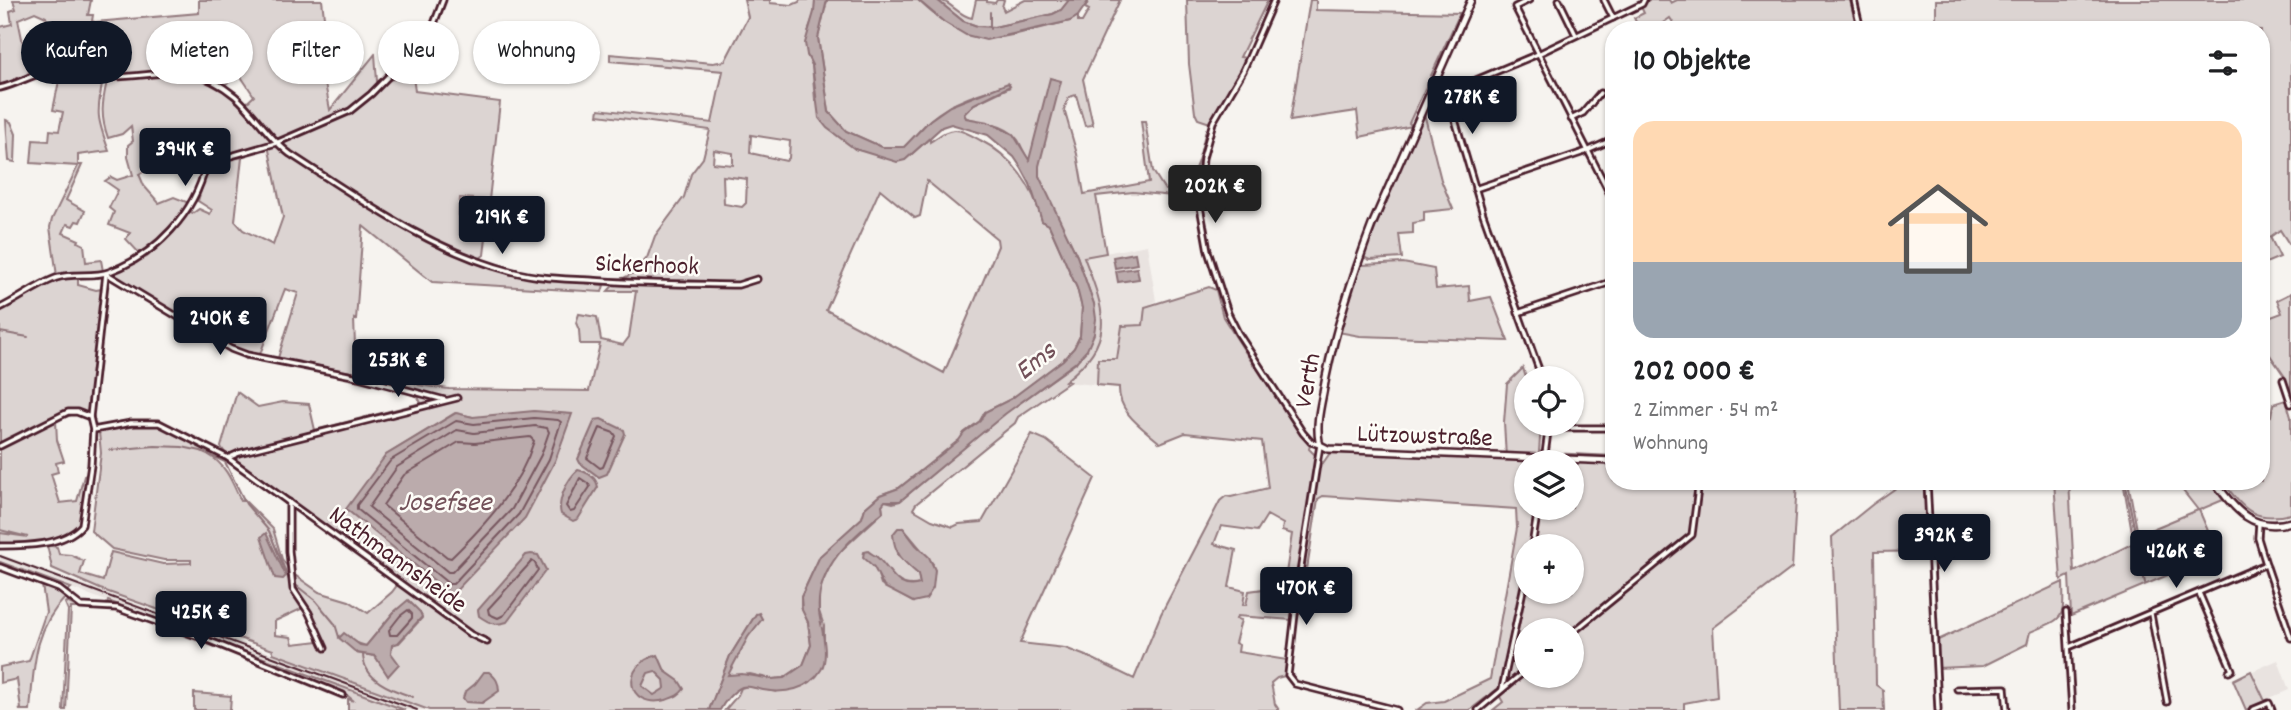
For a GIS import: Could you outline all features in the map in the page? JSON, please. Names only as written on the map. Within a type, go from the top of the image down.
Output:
[{"type":"street","points":[[0,308],[54,279],[68,275],[106,274],[145,254],[169,233],[195,197],[206,165],[276,144],[350,111],[371,94],[426,37],[432,29],[443,0]]},
{"type":"street","points":[[1274,0],[1242,71],[1213,122],[1203,158],[1199,201],[1208,251],[1232,323],[1303,433],[1311,442],[1320,445]]},
{"type":"street","name":"Verth","points":[[1397,710],[1295,684],[1288,675],[1299,579],[1320,445],[1318,426],[1329,355],[1372,225],[1471,0]]},
{"type":"street","points":[[1529,0],[1515,7],[1605,185]]},
{"type":"street","points":[[1559,0],[1576,35]]},
{"type":"street","points":[[1604,0],[1613,18]]},
{"type":"street","points":[[1606,21],[1642,4],[1644,0]]},
{"type":"street","points":[[1854,0],[1859,21]]},
{"type":"street","points":[[1538,366],[1475,189],[1450,103],[1451,94],[1457,88],[1605,22]]},
{"type":"street","name":"Sickerhook","points":[[0,88],[12,86],[31,75],[61,70],[105,78],[191,72],[234,96],[276,144],[410,231],[479,261],[512,272],[545,278],[738,285],[757,279]]},
{"type":"street","points":[[1571,119],[1583,113],[1600,93]]},
{"type":"street","points":[[1475,189],[1605,143]]},
{"type":"street","points":[[106,274],[231,349],[247,355],[371,380],[445,400]]},
{"type":"street","points":[[0,546],[43,543],[68,535],[82,525],[91,465],[93,430],[90,417],[106,274]]},
{"type":"street","points":[[1518,313],[1605,284]]},
{"type":"street","points":[[2283,380],[2291,404]]},
{"type":"street","points":[[228,458],[252,449],[457,398]]},
{"type":"street","points":[[0,446],[68,412],[90,417]]},
{"type":"street","name":"Nathmannsheide","points":[[93,430],[131,423],[159,423],[228,458],[470,634],[487,642]]},
{"type":"street","points":[[1584,427],[1605,428]]},
{"type":"street","name":"Lützowstraße","points":[[1320,445],[1328,449],[1514,458]]},
{"type":"street","name":"Lützowstraße","points":[[1584,461],[1605,461]]},
{"type":"street","points":[[1584,623],[1692,536],[1698,490]]},
{"type":"street","points":[[1927,490],[1938,710]]},
{"type":"street","points":[[2221,490],[2237,510],[2259,523],[2278,525],[2291,522]]},
{"type":"street","name":"Nathmannsheide","points":[[289,502],[289,551],[293,589],[309,613],[325,648]]},
{"type":"street","points":[[2259,523],[2258,538],[2291,638]]},
{"type":"street","points":[[2069,648],[2266,564]]},
{"type":"street","points":[[0,567],[59,589],[81,606],[117,608],[205,639],[343,695]]},
{"type":"street","points":[[2199,593],[2232,670],[2229,672]]},
{"type":"street","points":[[1502,689],[1520,604]]},
{"type":"street","points":[[2066,612],[2072,710]]},
{"type":"street","points":[[2151,614],[2167,702]]},
{"type":"street","points":[[1478,710],[1514,680]]},
{"type":"street","points":[[1957,689],[2004,688],[2007,710]]},
{"type":"street","points":[[2252,710],[2269,703],[2272,710]]},
{"type":"shaded area","points":[[13,0],[91,0],[88,15],[93,15],[92,21],[47,21],[46,17],[35,12],[18,19],[21,34],[21,77],[0,86],[0,27],[12,24],[10,11],[16,9]]},
{"type":"shaded area","points":[[199,0],[322,0],[324,21],[267,21],[267,84],[325,84],[330,110],[351,84],[364,84],[364,68],[375,54],[378,84],[414,84],[415,91],[500,102],[489,200],[460,198],[459,215],[486,217],[488,221],[484,255],[479,259],[446,247],[446,250],[484,266],[526,277],[604,285],[602,292],[432,282],[363,226],[356,320],[354,319],[355,373],[278,358],[298,293],[285,289],[260,354],[246,359],[111,274],[147,257],[171,235],[189,211],[193,213],[199,209],[210,214],[212,210],[198,201],[206,173],[220,162],[242,157],[235,221],[243,230],[273,245],[283,217],[269,150],[271,143],[202,161],[200,150],[190,151],[186,140],[173,142],[173,153],[160,156],[158,165],[139,174],[144,186],[159,203],[174,197],[189,203],[174,224],[140,254],[126,239],[130,233],[109,225],[114,212],[109,208],[118,190],[105,181],[111,177],[117,180],[133,175],[128,157],[128,145],[133,141],[131,126],[122,134],[108,138],[103,110],[106,84],[132,84],[132,78],[146,76],[146,84],[213,84],[242,107],[254,96],[246,84],[253,84],[253,21],[146,21],[146,73],[132,74],[132,21],[107,21],[199,13]]},
{"type":"shaded area","points":[[744,0],[770,0],[770,3],[792,5],[800,0],[815,0],[807,55],[812,65],[815,99],[855,149],[905,160],[930,138],[930,142],[945,132],[955,130],[971,135],[1002,155],[1020,174],[1033,196],[1042,221],[1049,225],[1077,288],[1082,308],[1080,336],[1063,360],[1011,399],[985,412],[980,421],[964,433],[960,440],[899,488],[880,495],[865,508],[862,518],[820,556],[801,597],[811,645],[803,665],[784,678],[772,679],[750,674],[730,677],[727,674],[748,636],[762,619],[756,614],[730,656],[709,710],[429,710],[273,653],[273,650],[100,589],[52,568],[47,545],[57,547],[59,554],[71,555],[84,561],[80,574],[103,581],[111,552],[163,564],[191,563],[191,560],[164,560],[112,549],[91,531],[101,453],[99,432],[155,423],[210,451],[209,455],[228,475],[241,501],[245,501],[273,529],[282,559],[292,573],[319,592],[349,601],[368,613],[398,584],[231,461],[221,447],[237,392],[258,407],[283,402],[309,404],[315,430],[421,403],[418,397],[397,389],[404,377],[419,385],[449,389],[589,391],[600,344],[580,344],[576,323],[579,314],[597,317],[601,340],[623,345],[629,337],[636,291],[608,291],[617,281],[634,273],[647,258],[655,236],[684,197],[691,174],[703,158],[710,130],[598,115],[599,109],[712,123],[723,71],[610,61],[610,54],[713,63],[725,61],[748,17]],"holes":[[[751,135],[790,141],[789,158],[786,161],[750,153]],[[714,150],[733,153],[733,165],[713,163]],[[723,176],[747,179],[746,203],[742,207],[724,204]],[[927,181],[997,239],[998,246],[944,373],[826,310],[880,189],[915,218],[920,216]],[[455,413],[473,417],[386,455]],[[303,608],[319,641],[293,644],[291,637],[275,635],[275,621]],[[394,612],[420,612],[422,618],[399,643],[392,644],[388,675],[375,656],[356,653],[350,636],[354,642],[366,646]]]},
{"type":"shaded area","points":[[827,0],[918,0],[938,18],[956,29],[989,38],[1070,21],[1078,16],[1078,22],[1082,22],[1089,10],[1085,8],[1089,0],[1120,0],[1083,79],[1093,125],[1085,126],[1076,95],[1069,97],[1064,109],[1077,154],[1084,194],[1149,182],[1141,121],[1145,121],[1153,171],[1165,190],[1185,181],[1191,175],[1206,130],[1209,134],[1198,193],[1173,196],[1133,192],[1096,196],[1106,253],[1084,257],[1101,310],[1102,324],[1093,352],[1065,381],[1069,382],[1018,417],[1015,423],[913,509],[932,520],[953,527],[982,522],[1032,434],[1046,440],[1095,478],[1020,643],[1065,648],[1134,679],[1161,614],[1220,501],[1226,496],[1268,488],[1262,441],[1185,433],[1160,443],[1127,412],[1122,404],[1119,387],[1097,385],[1098,359],[1117,359],[1122,326],[1143,325],[1145,307],[1209,287],[1216,290],[1223,317],[1255,367],[1259,366],[1311,442],[1309,449],[1323,463],[1330,453],[1506,458],[1504,422],[1507,384],[1514,377],[1514,436],[1540,436],[1539,450],[1514,450],[1514,509],[1323,496],[1318,499],[1300,614],[1293,612],[1292,620],[1237,616],[1236,619],[1241,620],[1235,643],[1239,645],[1238,652],[1287,660],[1285,676],[1271,683],[1275,704],[1279,710],[725,710],[741,688],[748,686],[776,692],[824,662],[824,626],[819,611],[819,592],[835,556],[883,512],[882,505],[885,501],[900,501],[1004,414],[1076,363],[1094,304],[1077,256],[1044,190],[1039,166],[1031,158],[1029,160],[1013,135],[994,125],[966,118],[964,114],[974,104],[1010,87],[979,94],[947,108],[930,120],[904,147],[882,147],[846,131],[829,112],[818,38]],"holes":[[[1267,515],[1283,524],[1282,531],[1292,534],[1286,573],[1272,581],[1270,588],[1249,591],[1246,605],[1243,605],[1245,591],[1229,587],[1236,550],[1214,544],[1221,526],[1257,531]],[[903,528],[933,564],[913,602],[881,584],[877,572],[865,554],[876,556],[899,582],[920,584],[918,574],[898,555]]]},
{"type":"shaded area","points":[[937,0],[972,18],[976,0],[995,3],[997,0],[1004,0],[1004,11],[1025,0],[1069,0],[1061,10],[1053,14],[994,27],[977,26],[963,21]]},
{"type":"shaded area","points":[[1187,0],[1268,0],[1240,57],[1246,58],[1210,123],[1198,119],[1195,113],[1189,64]]},
{"type":"shaded area","points":[[1310,0],[1316,0],[1316,10],[1460,13],[1409,123],[1412,126],[1360,137],[1357,111],[1290,121]]},
{"type":"shaded area","points":[[1648,0],[1669,0],[1671,3],[1677,0],[1850,0],[1855,21],[1672,21],[1670,18],[1666,21],[1636,21],[1634,18],[1644,13],[1641,7]]},
{"type":"shaded area","points":[[1936,0],[2291,0],[2291,247],[2280,230],[2270,237],[2270,21],[1936,21]]},
{"type":"shaded area","points":[[58,84],[102,84],[99,116],[109,151],[78,155],[78,165],[82,165],[66,200],[85,211],[80,222],[76,221],[73,226],[67,224],[63,233],[84,245],[86,262],[101,260],[103,271],[57,276],[50,227],[78,166],[31,163],[33,140],[49,141],[50,130],[59,131],[63,112],[53,110]]},
{"type":"shaded area","points":[[1424,113],[1441,180],[1453,209],[1424,212],[1424,221],[1413,223],[1413,233],[1399,234],[1402,258],[1370,260],[1363,257]]},
{"type":"shaded area","points":[[6,120],[11,122],[16,134],[15,162],[9,161]]},
{"type":"shaded area","points":[[2270,237],[2280,257],[2270,261]]},
{"type":"shaded area","points":[[1147,245],[1156,301],[1145,307],[1143,352],[1121,393],[1118,394],[1118,387],[1064,382],[1084,365],[1096,348],[1102,328],[1099,295],[1084,257]]},
{"type":"shaded area","points":[[1403,263],[1434,269],[1436,289],[1469,286],[1470,301],[1491,297],[1508,341],[1360,336],[1338,332],[1362,265]]},
{"type":"shaded area","points":[[78,276],[78,285],[102,289],[88,419],[76,413],[56,421],[57,440],[64,461],[56,463],[58,472],[51,474],[60,503],[77,501],[84,476],[88,474],[82,520],[74,530],[54,538],[0,543],[0,533],[28,537],[0,530],[0,311],[51,282]]},
{"type":"shaded area","points":[[2291,293],[2290,395],[2285,377],[2270,355],[2270,318],[2282,313],[2277,300]]},
{"type":"shaded area","points":[[2286,400],[2291,417],[2291,514],[2267,517],[2243,506],[2230,490],[2270,490],[2270,416],[2273,404]]},
{"type":"shaded area","points":[[1584,455],[1605,456],[1605,490],[1796,490],[1792,568],[1713,628],[1717,697],[1684,703],[1684,710],[1493,710],[1503,702],[1496,690],[1470,710],[1417,710],[1427,703],[1444,701],[1490,679],[1514,545],[1514,604],[1584,604],[1584,534],[1516,534],[1517,520],[1584,520]]},
{"type":"shaded area","points":[[1893,490],[1928,490],[1932,551],[1874,552],[1876,685],[1883,690],[1884,710],[1839,710],[1832,537]]},
{"type":"shaded area","points":[[2055,490],[2069,490],[2074,572],[2134,543],[2125,490],[2130,490],[2138,535],[2198,510],[2182,490],[2216,490],[2223,500],[2199,510],[2218,554],[2071,616],[2069,576],[2061,580]]},
{"type":"shaded area","points":[[0,554],[429,710],[405,710],[357,693],[0,562]]},
{"type":"shaded area","points":[[0,562],[71,588],[66,592],[0,565]]},
{"type":"shaded area","points":[[2063,582],[2060,616],[2050,624],[2030,632],[2027,644],[1983,666],[1937,668],[1936,641]]},
{"type":"shaded area","points":[[42,585],[58,590],[65,598],[54,610],[41,637],[34,665],[30,710],[19,710],[17,679],[0,683],[0,667],[29,661],[46,612]]},
{"type":"shaded area","points":[[108,601],[405,710],[348,710],[348,699],[354,701],[343,692],[206,639],[118,608],[106,607]]},
{"type":"shaded area","points":[[65,603],[79,608],[71,608],[66,710],[63,710],[68,610]]},
{"type":"shaded area","points":[[2278,660],[2289,690],[2265,700],[2253,671]]},
{"type":"shaded area","points":[[2251,671],[2265,701],[2246,710],[2233,680]]},
{"type":"shaded area","points":[[194,693],[231,696],[230,710],[194,710]]},
{"type":"water","points":[[815,0],[827,0],[818,38],[829,112],[846,131],[882,147],[904,147],[930,120],[950,106],[1008,83],[1010,86],[974,104],[964,114],[966,118],[988,122],[1013,134],[1029,160],[1050,78],[1061,81],[1039,166],[1039,176],[1077,256],[1094,304],[1094,334],[1087,350],[1076,362],[1005,414],[900,501],[885,501],[882,505],[883,512],[859,532],[838,555],[829,568],[819,596],[825,657],[816,677],[803,686],[787,691],[742,687],[729,697],[720,710],[709,710],[730,656],[756,614],[759,613],[762,619],[748,637],[728,675],[784,678],[803,665],[811,645],[801,597],[820,556],[862,518],[865,508],[880,495],[899,488],[959,440],[980,421],[985,412],[1011,399],[1063,360],[1080,336],[1082,308],[1077,288],[1049,225],[1042,221],[1030,184],[1014,157],[988,135],[951,124],[942,127],[905,160],[897,162],[855,149],[827,128],[819,118],[812,65],[805,43]]},
{"type":"water","points":[[918,0],[937,0],[963,21],[977,26],[994,27],[1053,14],[1061,10],[1069,0],[1089,0],[1078,16],[1070,21],[986,40],[966,35],[944,22]]},
{"type":"water","points":[[1135,253],[1137,264],[1115,268],[1113,257]]},
{"type":"water","points":[[1137,268],[1139,279],[1118,282],[1116,271]]},
{"type":"water","name":"Josefsee","points":[[534,411],[572,414],[555,461],[525,518],[452,595],[346,509],[386,455],[456,413],[473,417]]},
{"type":"water","points":[[601,419],[624,430],[625,434],[607,474],[599,477],[578,459],[595,420]]},
{"type":"water","points":[[578,470],[591,476],[598,487],[578,519],[573,521],[561,514],[560,503],[567,484]]},
{"type":"water","points":[[898,528],[903,528],[929,557],[935,570],[933,588],[926,599],[913,602],[884,587],[874,567],[863,557],[864,552],[868,551],[900,582],[906,585],[920,584],[918,574],[904,561],[895,547],[893,534]]},
{"type":"water","points":[[266,533],[286,576],[283,579],[275,578],[261,537]]},
{"type":"water","points":[[526,555],[538,555],[546,570],[507,622],[492,623],[479,616],[478,610]]},
{"type":"water","points":[[408,600],[422,617],[398,643],[392,645],[391,653],[399,664],[388,676],[375,656],[357,653],[339,638],[344,633],[360,645],[366,646],[394,612]]},
{"type":"water","points":[[658,655],[665,671],[679,681],[684,689],[666,700],[652,701],[635,693],[633,676],[637,667]],"holes":[[[655,671],[664,680],[665,688],[654,695],[642,686],[648,673]]]},
{"type":"water","points":[[484,672],[489,672],[495,678],[499,691],[482,703],[466,702],[463,698],[465,692]]},
{"type":"waterway","points":[[990,12],[990,29]]},
{"type":"waterway","points":[[0,332],[28,337]]},
{"type":"waterway","points":[[92,385],[97,334]]},
{"type":"waterway","points":[[110,450],[155,446],[182,447],[201,451],[225,462],[246,504],[269,531],[289,580]]},
{"type":"waterway","points":[[2127,490],[2145,583]]},
{"type":"waterway","points":[[297,586],[316,601],[335,624],[339,637]]},
{"type":"waterway","points":[[363,654],[364,663],[373,677],[380,683],[413,697]]},
{"type":"railway","points":[[0,556],[417,710]]},
{"type":"water label","name":"Ems","points":[[1034,359]]}]
